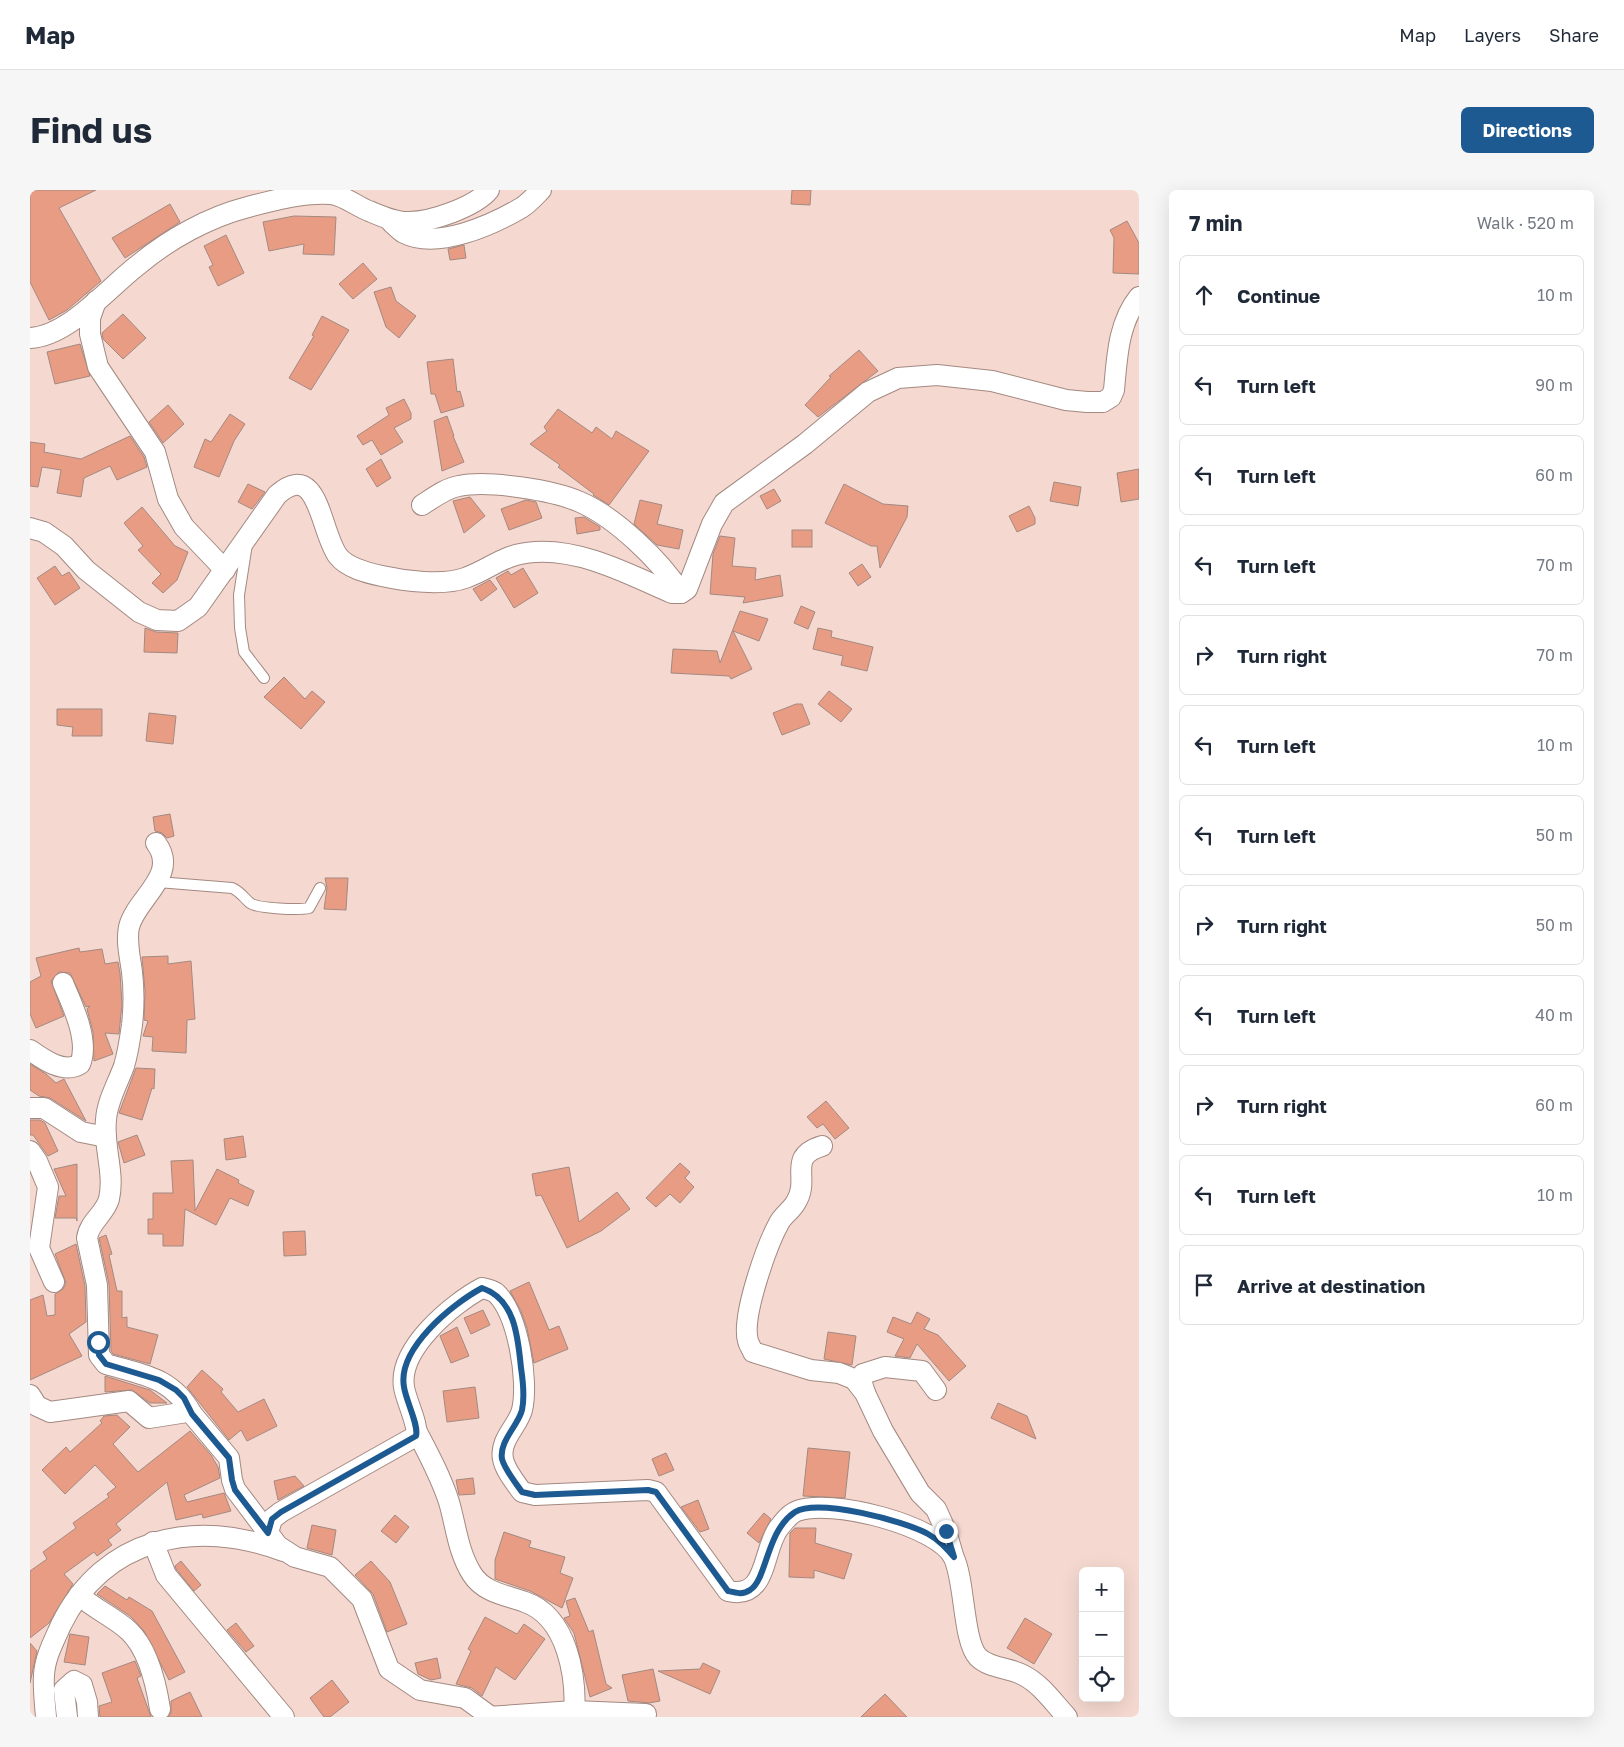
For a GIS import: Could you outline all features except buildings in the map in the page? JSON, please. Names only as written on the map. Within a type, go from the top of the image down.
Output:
[{"type":"street","points":[[385,218],[408,222],[433,218],[453,212],[484,196],[488,190]]},
{"type":"street","points":[[30,338],[42,338],[58,331],[139,264],[167,245],[205,223],[247,207],[332,194],[385,218],[405,233],[430,239],[453,236],[480,228],[522,207],[541,190]]},
{"type":"street","points":[[30,528],[44,532],[64,546],[86,570],[139,612],[157,620],[178,621],[190,615],[225,570],[277,495],[286,487],[297,484],[306,486],[313,493],[326,535],[338,557],[362,571],[392,578],[432,582],[448,581],[463,579],[504,557],[536,552],[570,555],[611,567],[672,594],[681,594],[687,589],[712,524],[724,503],[805,444],[868,392],[898,378],[938,375],[992,381],[1066,400],[1087,402],[1103,402],[1111,397],[1114,390],[1124,322],[1130,308],[1139,297]]},
{"type":"street","points":[[96,301],[90,318],[90,334],[98,366],[155,452],[168,499],[184,527],[225,570]]},
{"type":"street","points":[[422,505],[458,486],[478,484],[527,489],[560,495],[581,502],[631,538],[657,562],[681,594]]},
{"type":"street","points":[[156,843],[160,847],[162,864],[158,882],[136,910],[128,928],[134,995],[132,1024],[124,1066],[106,1117],[110,1186],[109,1200],[88,1232],[87,1238],[97,1285],[99,1355],[106,1364],[159,1380],[176,1390],[184,1398],[192,1414],[229,1458],[235,1490],[268,1533],[286,1552]]},
{"type":"street","points":[[30,1050],[55,1065],[67,1067],[80,1064],[83,1057],[79,1019],[63,983]]},
{"type":"street","points":[[30,1108],[44,1108],[81,1132],[106,1137]]},
{"type":"street","points":[[822,1146],[805,1154],[802,1159],[802,1188],[797,1202],[780,1220],[753,1293],[748,1341],[754,1352],[811,1370],[839,1373],[854,1379],[865,1393]]},
{"type":"street","points":[[30,1151],[37,1161],[48,1187],[39,1248],[54,1282]]},
{"type":"street","points":[[574,1714],[572,1662],[557,1628],[540,1611],[526,1602],[508,1598],[487,1588],[474,1576],[464,1560],[440,1477],[417,1432],[403,1386],[404,1372],[412,1354],[433,1325],[450,1308],[482,1288],[494,1292],[507,1308],[515,1323],[519,1343],[524,1388],[522,1411],[502,1447],[502,1459],[522,1492],[535,1495],[648,1490],[656,1492],[728,1591],[740,1594],[751,1590],[755,1585],[777,1531],[786,1519],[797,1511],[832,1509],[886,1517],[928,1534],[944,1545],[954,1557]]},
{"type":"street","points":[[936,1390],[922,1371],[885,1367],[863,1374],[861,1380],[883,1431],[920,1493],[936,1509],[946,1531],[964,1595],[972,1646],[977,1656],[984,1662],[1022,1674],[1036,1683],[1066,1717]]},
{"type":"street","points":[[30,1394],[37,1406],[50,1412],[129,1401],[149,1418],[187,1412],[192,1414]]},
{"type":"street","points":[[268,1533],[272,1519],[281,1512],[414,1438],[417,1432]]},
{"type":"street","points":[[40,1704],[49,1651],[66,1615],[86,1584],[118,1558],[153,1542],[200,1536],[254,1541],[295,1557],[330,1567],[362,1599],[389,1669],[420,1690],[465,1698],[490,1717],[646,1714]]},
{"type":"street","points":[[153,1542],[166,1575],[284,1717]]},
{"type":"street","points":[[79,1595],[92,1608],[129,1630],[140,1644],[157,1691],[160,1709]]},
{"type":"street","points":[[67,1717],[64,1690],[74,1681],[82,1685],[87,1702],[88,1717]]},
{"type":"lane","points":[[246,540],[247,554],[239,595],[240,628],[244,652],[264,678]]},
{"type":"lane","points":[[158,882],[232,888],[240,892],[254,905],[294,909],[309,908],[320,888]]},
{"type":"route","points":[[98,1342],[99,1355],[106,1364],[159,1380],[176,1390],[184,1398],[192,1414],[206,1428],[229,1458],[235,1490],[268,1533],[272,1519],[281,1512],[416,1436],[416,1428],[409,1411],[403,1386],[404,1372],[412,1354],[433,1325],[450,1308],[463,1298],[482,1288],[494,1292],[507,1308],[515,1323],[524,1388],[522,1411],[502,1447],[502,1459],[512,1478],[522,1492],[527,1495],[648,1490],[656,1492],[728,1591],[740,1594],[751,1590],[758,1580],[777,1531],[786,1519],[797,1511],[815,1508],[832,1509],[886,1517],[928,1534],[944,1545],[954,1557],[946,1531]]}]
